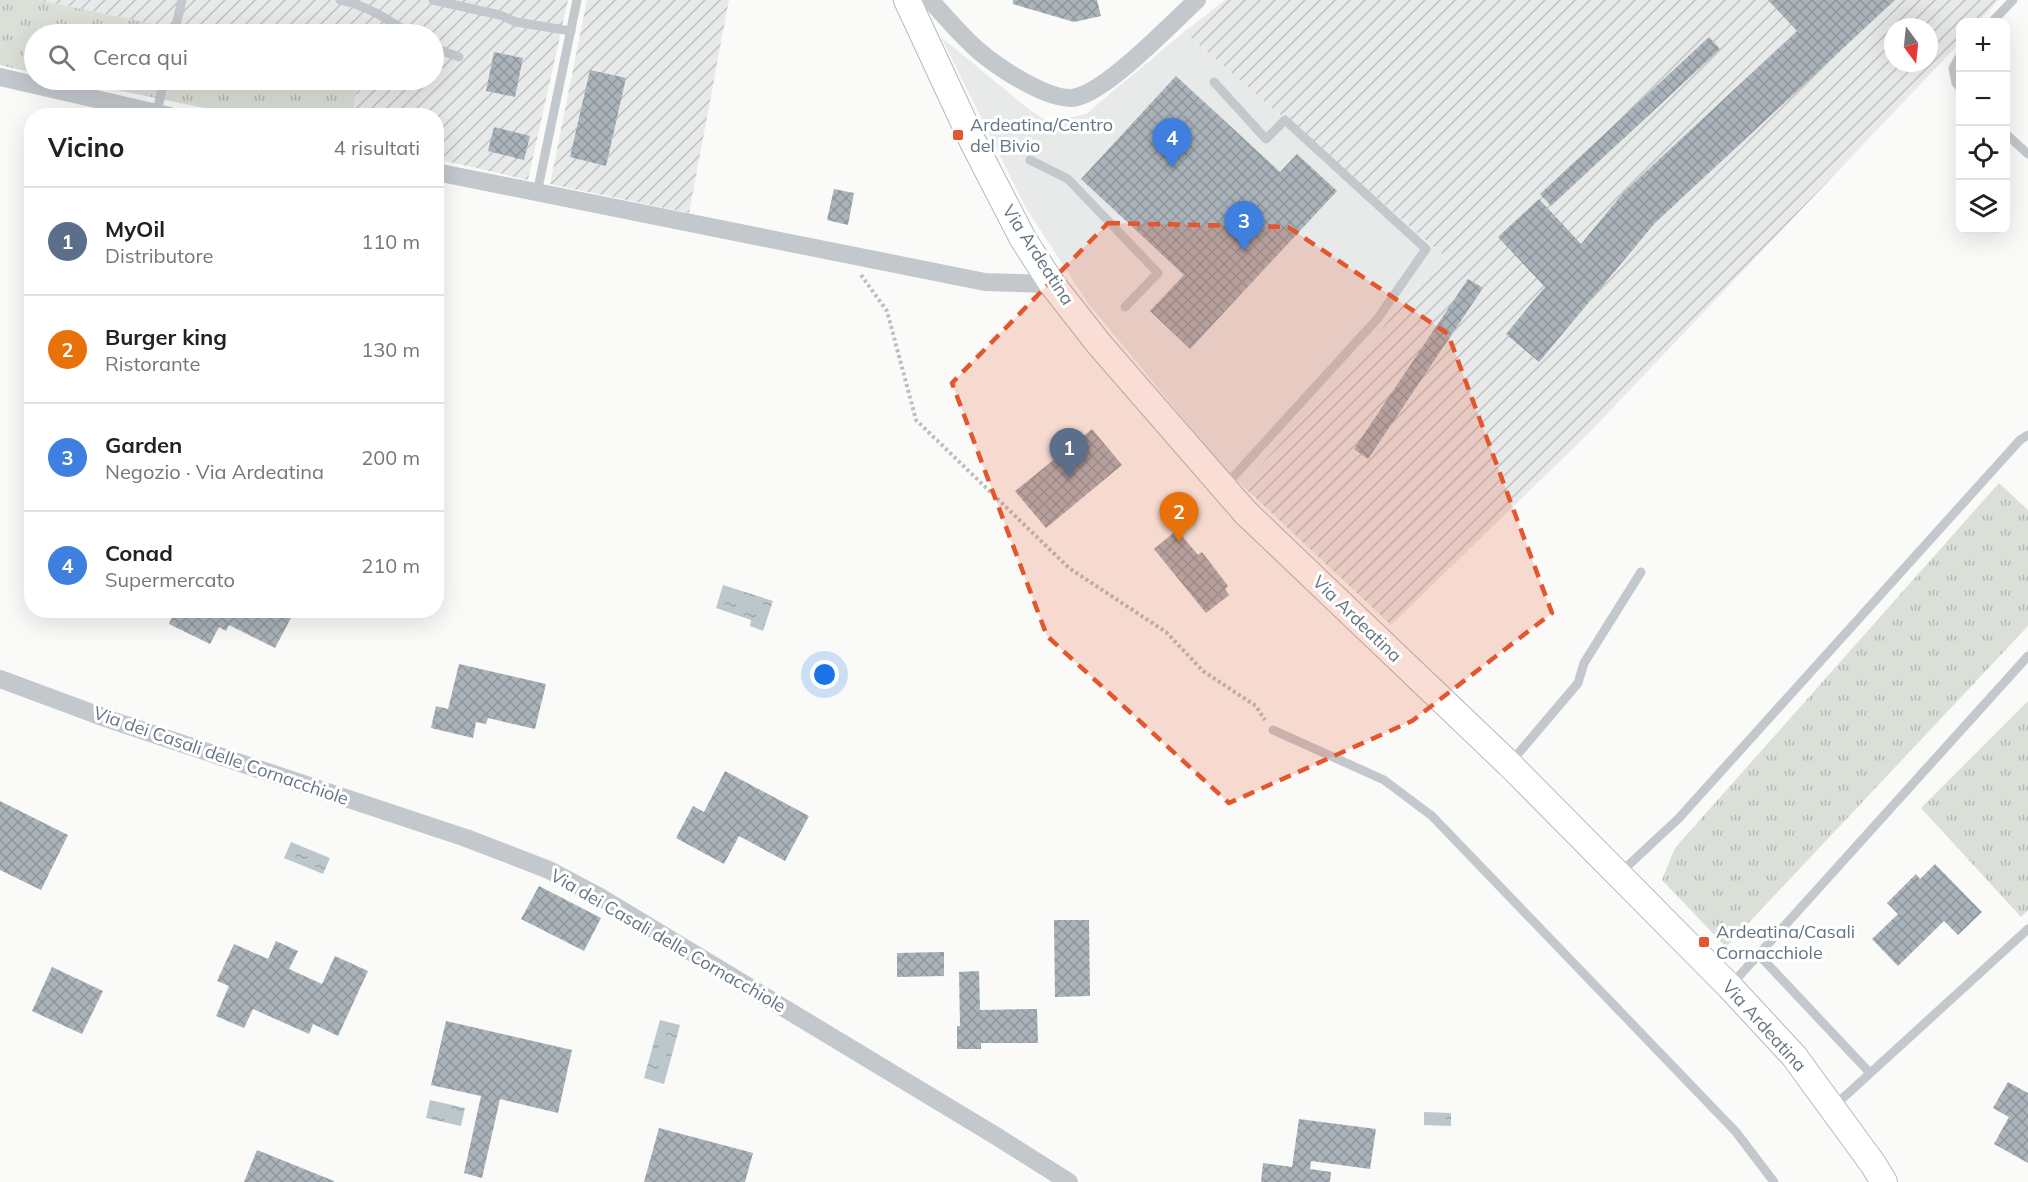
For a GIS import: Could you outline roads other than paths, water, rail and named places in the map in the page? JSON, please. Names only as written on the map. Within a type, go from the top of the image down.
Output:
[{"type":"main road","name":"Via Ardeatina","points":[[907,0],[996,189],[1023,239],[1052,284],[1099,344],[1222,488],[1509,764],[1730,987],[1794,1056],[1884,1182]]},
{"type":"street","points":[[930,0],[981,53],[1028,84],[1046,93],[1070,99],[1088,93],[1121,70],[1197,0]]},
{"type":"street","points":[[0,77],[24,82]]},
{"type":"street","points":[[57,90],[137,108]]},
{"type":"street","points":[[444,174],[985,282],[1052,284]]},
{"type":"street","name":"Via dei Casali delle Cornacchiole","points":[[0,680],[173,741],[466,838],[549,870],[600,897],[1069,1182]]},
{"type":"lane","points":[[176,24],[182,0]]},
{"type":"lane","points":[[340,0],[351,2],[395,24]]},
{"type":"lane","points":[[433,0],[500,15],[516,22],[571,31]]},
{"type":"lane","points":[[537,193],[578,0]]},
{"type":"lane","points":[[1996,18],[2013,0]]},
{"type":"lane","points":[[444,52],[459,57]]},
{"type":"lane","points":[[1956,63],[1953,68],[1956,82]]},
{"type":"lane","points":[[1214,82],[1266,139],[1285,120],[1426,249],[1378,318],[1222,488]]},
{"type":"lane","points":[[163,108],[164,90]]},
{"type":"lane","points":[[2010,138],[2028,154]]},
{"type":"lane","points":[[1030,160],[1068,179],[1158,273],[1125,307]]},
{"type":"lane","points":[[1619,874],[1679,818],[2019,440],[2028,435]]},
{"type":"lane","points":[[1509,764],[1578,683],[1584,663],[1641,572]]},
{"type":"lane","points":[[1730,987],[2028,656]]},
{"type":"lane","points":[[1273,730],[1384,780],[1432,816],[1736,1132],[1774,1182]]},
{"type":"lane","points":[[1832,1108],[2028,930]]},
{"type":"lane","points":[[1759,955],[1870,1073]]},
{"type":"water","points":[[723,585],[773,601],[763,631],[750,626],[751,620],[716,608]]},
{"type":"water","points":[[291,842],[330,858],[323,874],[284,858]]},
{"type":"water","points":[[660,1020],[680,1025],[664,1084],[644,1078]]},
{"type":"water","points":[[430,1100],[465,1108],[461,1126],[426,1118]]},
{"type":"water","points":[[1424,1112],[1451,1113],[1451,1126],[1424,1125]]},
{"type":"place","name":"Ardeatina/Centro del Bivio","points":[[958,135]]},
{"type":"place","name":"Conad","points":[[1172,168]]},
{"type":"place","name":"Garden","points":[[1244,251]]},
{"type":"place","name":"MyOil","points":[[1069,478]]},
{"type":"place","name":"Burger king","points":[[1179,542]]},
{"type":"place","name":"Ardeatina/Casali Cornacchiole","points":[[1704,942]]}]
